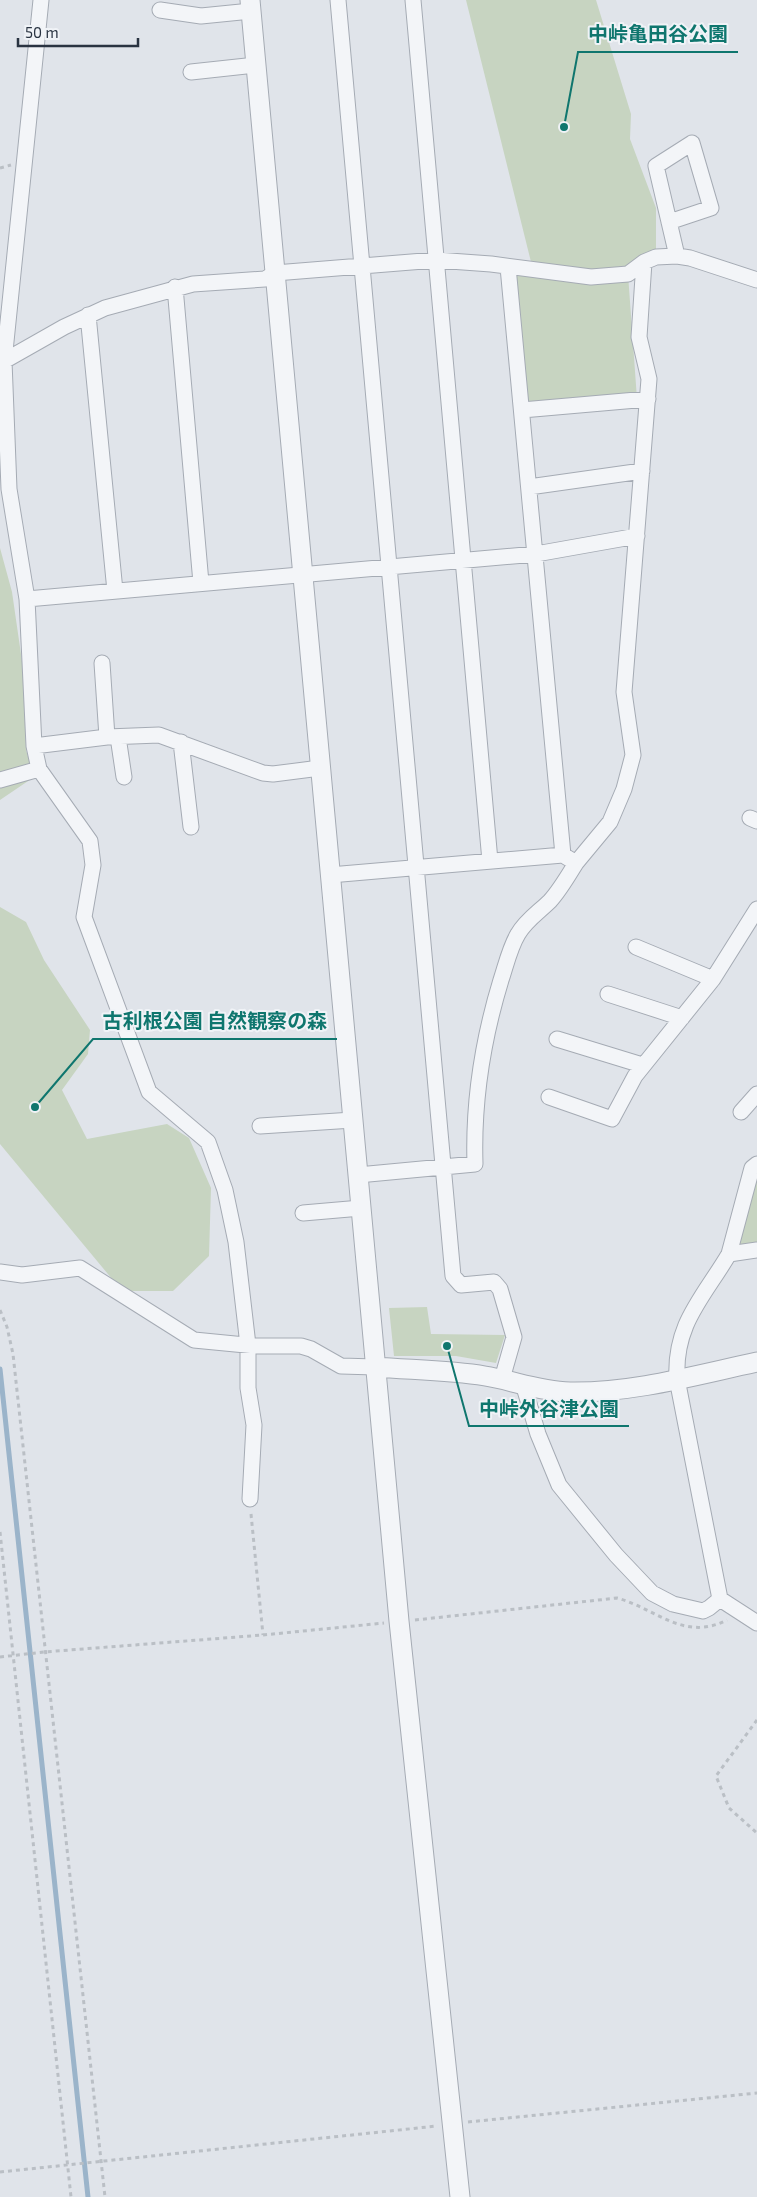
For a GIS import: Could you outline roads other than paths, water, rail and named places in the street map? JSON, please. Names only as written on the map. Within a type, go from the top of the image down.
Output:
[{"type":"street","points":[[41,0],[4,361],[9,489],[27,599],[34,746],[39,769],[90,841],[93,864],[84,917],[149,1092],[208,1142],[225,1190],[236,1242],[248,1345],[248,1388],[254,1425],[250,1498]]},
{"type":"street","points":[[338,0],[453,1276],[461,1285],[494,1282],[500,1290],[514,1337],[502,1379]]},
{"type":"street","points":[[413,0],[490,861]]},
{"type":"street","points":[[160,10],[201,16],[250,6],[399,1621],[460,2197]]},
{"type":"street","points":[[191,72],[256,65]]},
{"type":"street","points":[[669,222],[712,208],[692,143],[656,166],[669,222],[677,256]]},
{"type":"street","points":[[4,361],[88,315],[105,308],[175,287],[265,279],[275,273],[436,260],[591,277],[628,274],[644,262],[656,257],[677,256],[690,258],[757,280]]},
{"type":"street","points":[[358,1175],[475,1164],[475,1121],[480,1073],[490,1017],[508,957],[518,934],[530,918],[550,900],[576,863],[610,822],[624,789],[632,756],[624,692],[649,380],[639,337],[644,262]]},
{"type":"street","points":[[508,267],[563,855]]},
{"type":"street","points":[[175,287],[201,583]]},
{"type":"street","points":[[88,315],[115,591]]},
{"type":"street","points":[[522,410],[648,399]]},
{"type":"street","points":[[529,487],[642,471]]},
{"type":"street","points":[[27,599],[536,554],[637,536]]},
{"type":"street","points":[[102,663],[112,737],[124,777]]},
{"type":"street","points":[[34,746],[112,737],[159,735],[181,742],[195,750],[263,773],[273,774],[320,768]]},
{"type":"street","points":[[181,742],[191,827]]},
{"type":"street","points":[[0,780],[39,769]]},
{"type":"street","points":[[330,875],[563,855],[576,863]]},
{"type":"street","points":[[549,1097],[612,1119],[642,1065],[713,979],[757,909]]},
{"type":"street","points":[[636,947],[713,979]]},
{"type":"street","points":[[608,994],[682,1018]]},
{"type":"street","points":[[557,1039],[642,1065]]},
{"type":"street","points":[[741,1112],[757,1094]]},
{"type":"street","points":[[260,1126],[353,1120]]},
{"type":"street","points":[[757,1164],[752,1168],[729,1254],[686,1321],[676,1358],[677,1379],[720,1599],[757,1623]]},
{"type":"street","points":[[304,1213],[361,1208]]},
{"type":"street","points":[[729,1254],[757,1250]]},
{"type":"street","points":[[0,1272],[22,1275],[80,1268],[194,1340],[248,1345],[301,1346],[311,1349],[342,1366],[460,1372],[502,1379],[524,1387],[548,1391],[596,1391],[677,1379],[757,1362]]},
{"type":"street","points":[[524,1387],[538,1434],[559,1485],[616,1555],[652,1593],[673,1604],[703,1611],[710,1608],[720,1599]]},
{"type":"waterway","points":[[0,1369],[88,2197]]},
{"type":"place","name":"中峠亀田谷公園","points":[[564,127]]},
{"type":"place","name":"古利根公園 自然観察の森","points":[[35,1107]]},
{"type":"place","name":"中峠外谷津公園","points":[[447,1346]]}]
